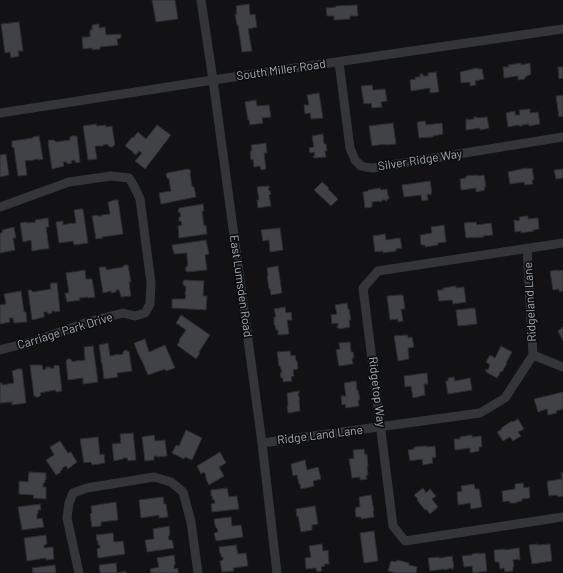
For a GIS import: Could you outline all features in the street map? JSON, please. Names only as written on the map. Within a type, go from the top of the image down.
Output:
[{"type":"street","name":"East Lumsden Road","points":[[201,0],[262,443],[277,573]]},
{"type":"street","name":"South Miller Road","points":[[0,113],[213,80],[563,29]]},
{"type":"street","name":"Silver Ridge Way","points":[[338,62],[350,148],[356,160],[362,166],[373,168],[563,137]]},
{"type":"street","name":"Carriage Park Drive","points":[[0,207],[69,182],[111,176],[128,178],[134,186],[140,199],[151,283],[150,304],[145,312],[135,316],[123,314],[88,322],[35,341],[0,350]]},
{"type":"street","name":"Ridgetop Way","points":[[563,243],[378,271],[363,288],[393,526],[405,541],[563,517]]},
{"type":"street","name":"Ridgeland Lane","points":[[527,248],[533,355]]},
{"type":"street","name":"Ridge Land Lane","points":[[262,443],[480,413],[505,398],[533,355]]},
{"type":"street","points":[[533,355],[563,367]]},
{"type":"street","points":[[78,573],[68,518],[69,503],[73,493],[87,488],[154,477],[171,482],[182,492],[192,522],[198,573]]},
{"type":"building","points":[[152,0],[175,0],[178,19],[156,22]]},
{"type":"building","points":[[249,4],[250,15],[255,14],[257,27],[248,29],[252,51],[242,52],[235,14],[237,14],[236,6]]},
{"type":"building","points":[[357,5],[358,16],[350,16],[350,19],[334,20],[334,16],[327,16],[326,8]]},
{"type":"building","points":[[19,22],[23,51],[18,51],[19,56],[11,58],[10,52],[5,53],[1,24]]},
{"type":"building","points":[[99,24],[99,28],[105,27],[106,35],[121,34],[121,38],[117,39],[118,45],[100,47],[100,49],[92,50],[92,48],[83,49],[82,37],[90,37],[92,25]]},
{"type":"building","points":[[521,63],[521,65],[530,63],[531,74],[525,77],[525,79],[518,80],[518,76],[504,78],[503,67],[509,67],[508,65]]},
{"type":"building","points":[[558,67],[563,67],[563,78],[559,79]]},
{"type":"building","points":[[477,68],[482,69],[484,79],[475,81],[476,85],[470,86],[470,82],[461,83],[460,72]]},
{"type":"building","points":[[436,72],[439,92],[430,93],[430,88],[411,91],[410,80],[416,79],[415,77],[420,77],[420,74],[423,74],[423,76],[428,76],[428,73]]},
{"type":"building","points":[[372,85],[373,90],[385,89],[387,101],[381,102],[382,107],[372,108],[371,103],[364,104],[361,86]]},
{"type":"building","points":[[319,93],[323,118],[311,119],[310,113],[305,114],[304,105],[309,105],[307,95]]},
{"type":"building","points":[[563,95],[563,116],[559,117],[556,96]]},
{"type":"building","points":[[256,100],[257,106],[269,105],[271,117],[262,118],[263,123],[250,125],[245,102]]},
{"type":"building","points":[[530,109],[530,113],[538,112],[540,124],[508,127],[506,113],[515,111],[515,115],[520,115],[519,110]]},
{"type":"building","points":[[474,117],[487,117],[489,128],[480,130],[480,128],[466,130],[466,119],[474,119]]},
{"type":"building","points":[[425,121],[426,125],[442,123],[443,134],[433,137],[419,138],[417,122]]},
{"type":"building","points":[[393,123],[396,144],[372,146],[369,126]]},
{"type":"building","points":[[96,124],[97,126],[112,126],[115,145],[113,147],[108,146],[108,144],[103,146],[95,146],[97,159],[88,160],[83,126]]},
{"type":"building","points":[[157,125],[171,135],[145,169],[135,161],[142,153],[139,151],[136,155],[125,146],[138,132],[146,139]]},
{"type":"building","points":[[323,134],[324,144],[326,144],[327,151],[325,151],[326,157],[314,158],[314,152],[310,153],[309,148],[314,147],[312,136]]},
{"type":"building","points":[[39,136],[43,159],[25,161],[27,175],[18,176],[12,141]]},
{"type":"building","points":[[77,136],[80,162],[77,163],[75,160],[71,161],[72,163],[67,164],[67,162],[63,162],[64,166],[52,169],[48,142],[49,140],[54,140],[56,142],[70,140],[70,137]]},
{"type":"building","points":[[266,143],[267,153],[264,153],[266,169],[261,170],[260,166],[254,167],[253,159],[251,160],[251,145]]},
{"type":"building","points":[[6,154],[9,175],[0,177],[0,155]]},
{"type":"building","points":[[532,168],[534,180],[532,180],[533,184],[525,185],[524,182],[510,184],[508,172]]},
{"type":"building","points":[[188,169],[191,172],[192,186],[194,187],[196,197],[161,204],[159,193],[171,191],[169,179],[166,175],[167,173]]},
{"type":"building","points":[[563,169],[563,178],[556,179],[554,170]]},
{"type":"building","points":[[484,175],[485,190],[476,192],[476,188],[461,190],[460,179],[466,178],[466,176]]},
{"type":"building","points":[[430,181],[432,193],[431,195],[427,194],[428,200],[422,201],[421,195],[404,197],[402,185]]},
{"type":"building","points":[[322,182],[338,199],[331,206],[314,190]]},
{"type":"building","points":[[268,186],[271,194],[269,195],[271,206],[258,208],[257,200],[259,200],[257,187]]},
{"type":"building","points":[[380,188],[381,190],[387,189],[389,199],[387,199],[387,201],[382,200],[379,202],[372,202],[372,207],[365,208],[363,192]]},
{"type":"building","points":[[118,200],[123,234],[96,239],[92,216],[110,214],[108,202]]},
{"type":"building","points":[[203,204],[204,211],[202,211],[204,226],[206,225],[207,234],[179,238],[178,226],[182,225],[181,221],[179,221],[179,217],[181,217],[180,213],[178,212],[179,208]]},
{"type":"building","points":[[83,209],[88,243],[74,245],[73,241],[59,243],[56,222],[63,221],[63,225],[76,223],[74,210]]},
{"type":"building","points":[[528,216],[528,219],[538,218],[539,229],[521,233],[521,231],[515,232],[514,220],[520,220],[519,217]]},
{"type":"building","points":[[48,218],[49,227],[46,227],[49,248],[32,251],[31,240],[23,242],[20,223],[36,222],[35,220]]},
{"type":"building","points":[[476,222],[477,225],[491,223],[493,235],[466,238],[464,223]]},
{"type":"building","points":[[444,225],[446,242],[425,247],[425,245],[421,245],[420,235],[432,233],[431,227]]},
{"type":"building","points":[[14,227],[16,238],[13,238],[15,250],[0,253],[0,233],[3,232],[2,230]]},
{"type":"building","points":[[280,228],[283,250],[270,252],[269,240],[263,241],[261,230]]},
{"type":"building","points":[[385,234],[386,240],[400,238],[402,248],[396,249],[396,251],[383,253],[383,251],[375,252],[373,236]]},
{"type":"building","points":[[206,240],[209,254],[205,255],[207,270],[187,272],[185,268],[188,266],[187,253],[174,254],[172,245]]},
{"type":"building","points":[[124,265],[128,265],[131,282],[129,282],[131,296],[121,297],[119,290],[111,293],[111,291],[103,293],[99,268],[106,267],[106,270],[123,267]]},
{"type":"building","points":[[278,266],[282,293],[271,295],[267,277],[267,268]]},
{"type":"building","points":[[85,270],[86,279],[92,279],[95,297],[79,298],[80,300],[67,302],[65,293],[69,293],[66,273]]},
{"type":"building","points":[[563,270],[563,291],[559,292],[559,289],[553,290],[550,271]]},
{"type":"building","points":[[184,280],[204,281],[203,296],[207,296],[206,310],[172,308],[172,299],[185,299],[186,286],[183,285]]},
{"type":"building","points":[[57,283],[60,311],[52,311],[52,313],[48,314],[47,312],[44,312],[44,317],[32,320],[28,290],[33,292],[51,289],[50,284]]},
{"type":"building","points":[[456,286],[456,288],[464,287],[466,302],[453,304],[452,300],[439,301],[437,290],[443,290],[443,288]]},
{"type":"building","points":[[21,291],[27,322],[14,323],[13,318],[9,318],[10,322],[0,324],[0,305],[6,304],[4,294]]},
{"type":"building","points":[[403,295],[405,309],[401,309],[403,321],[398,322],[398,319],[390,320],[387,296]]},
{"type":"building","points":[[347,303],[351,320],[349,320],[350,327],[339,329],[337,328],[338,323],[332,324],[331,315],[337,314],[335,305]]},
{"type":"building","points":[[285,307],[286,313],[291,312],[292,320],[287,320],[289,334],[278,335],[278,330],[276,330],[274,325],[274,317],[276,317],[274,309]]},
{"type":"building","points":[[475,308],[477,324],[458,326],[456,310]]},
{"type":"building","points":[[181,315],[210,335],[196,359],[177,345],[186,330],[176,323]]},
{"type":"building","points":[[563,327],[563,341],[558,331]]},
{"type":"building","points":[[408,335],[408,338],[412,337],[414,347],[408,348],[409,359],[398,361],[394,336]]},
{"type":"building","points":[[145,339],[149,352],[165,345],[175,368],[166,371],[165,369],[148,375],[134,343]]},
{"type":"building","points":[[350,342],[351,352],[353,352],[354,358],[352,358],[353,364],[339,366],[336,350],[340,349],[339,343]]},
{"type":"building","points":[[108,343],[110,356],[123,354],[124,351],[127,350],[128,352],[129,351],[132,371],[117,373],[118,377],[104,379],[99,345]]},
{"type":"building","points":[[93,346],[98,382],[83,384],[83,378],[68,380],[67,359],[72,360],[72,362],[85,360],[84,347]]},
{"type":"building","points":[[501,346],[512,352],[502,372],[501,371],[497,378],[485,371],[486,369],[488,370],[490,365],[486,362],[490,355],[495,358]]},
{"type":"building","points":[[290,351],[291,356],[295,355],[298,369],[293,370],[294,376],[291,377],[292,381],[283,382],[277,352]]},
{"type":"building","points":[[30,365],[42,365],[43,370],[46,369],[46,367],[50,367],[51,369],[54,368],[55,365],[59,366],[62,391],[56,392],[55,390],[40,393],[41,395],[39,397],[34,396]]},
{"type":"building","points":[[22,369],[26,403],[12,405],[12,402],[0,403],[0,383],[2,383],[2,385],[14,383],[12,371]]},
{"type":"building","points":[[427,373],[428,384],[424,384],[425,395],[413,398],[411,386],[405,387],[404,376]]},
{"type":"building","points":[[454,377],[455,381],[470,378],[472,390],[448,394],[446,381],[448,381],[448,378]]},
{"type":"building","points":[[356,381],[360,400],[358,400],[359,406],[346,408],[345,404],[342,405],[341,396],[346,396],[344,383]]},
{"type":"building","points":[[299,391],[300,411],[288,413],[287,393]]},
{"type":"building","points":[[563,392],[563,409],[556,411],[557,413],[548,415],[547,409],[538,412],[534,399]]},
{"type":"building","points":[[518,419],[524,429],[518,432],[521,436],[513,441],[510,437],[503,441],[497,432],[512,421],[513,422]]},
{"type":"building","points":[[186,430],[202,438],[192,460],[185,457],[184,459],[172,453],[176,445],[179,446]]},
{"type":"building","points":[[133,433],[136,460],[128,461],[127,458],[123,458],[114,461],[112,444],[121,443],[120,434]]},
{"type":"building","points":[[154,435],[155,441],[165,440],[167,456],[154,456],[154,460],[145,461],[142,437]]},
{"type":"building","points":[[472,435],[472,437],[481,436],[482,447],[479,447],[479,451],[470,453],[470,448],[455,450],[454,439],[460,439],[460,437]]},
{"type":"building","points":[[98,437],[100,455],[104,454],[105,463],[92,465],[91,462],[84,463],[80,439]]},
{"type":"building","points":[[60,441],[68,453],[71,452],[77,462],[68,469],[66,466],[62,468],[63,469],[60,471],[61,472],[56,475],[46,460],[54,455],[50,447]]},
{"type":"building","points":[[435,446],[436,457],[432,458],[433,463],[423,465],[422,459],[410,461],[408,450],[414,449],[414,447]]},
{"type":"building","points":[[364,449],[365,455],[367,454],[367,479],[360,480],[360,477],[352,478],[349,459],[354,458],[353,450]]},
{"type":"building","points":[[220,452],[226,463],[219,467],[224,476],[209,485],[205,476],[206,475],[204,472],[201,474],[197,466]]},
{"type":"building","points":[[305,460],[307,470],[318,467],[321,479],[313,481],[314,486],[301,489],[297,475],[293,476],[291,464]]},
{"type":"building","points":[[29,472],[46,473],[46,480],[45,483],[43,483],[43,487],[46,487],[46,499],[33,498],[34,495],[19,494],[19,481],[28,482]]},
{"type":"building","points":[[561,473],[563,473],[563,496],[549,496],[548,481],[562,479]]},
{"type":"building","points":[[523,483],[524,488],[529,487],[530,498],[522,499],[522,501],[517,503],[510,503],[509,501],[503,502],[502,491],[515,489],[515,484]]},
{"type":"building","points":[[474,484],[475,489],[479,489],[482,507],[471,509],[470,503],[458,505],[457,492],[462,491],[461,486]]},
{"type":"building","points":[[227,488],[229,497],[237,496],[239,509],[212,512],[211,504],[215,503],[211,496],[211,490]]},
{"type":"building","points":[[423,488],[426,493],[430,489],[436,496],[432,499],[438,507],[430,514],[426,509],[425,510],[414,495]]},
{"type":"building","points":[[371,495],[374,517],[361,519],[361,517],[356,517],[355,509],[356,507],[360,507],[359,497]]},
{"type":"building","points":[[163,497],[164,504],[166,504],[168,517],[159,518],[159,515],[141,518],[139,500]]},
{"type":"building","points":[[116,502],[118,520],[101,522],[101,526],[92,527],[90,514],[92,513],[91,506]]},
{"type":"building","points":[[40,504],[41,510],[38,510],[37,519],[42,518],[44,527],[22,530],[18,507]]},
{"type":"building","points":[[315,506],[318,524],[312,525],[312,530],[301,532],[296,509]]},
{"type":"building","points":[[231,517],[232,526],[241,525],[243,537],[216,541],[214,533],[218,532],[214,519]]},
{"type":"building","points":[[169,526],[170,536],[168,536],[169,540],[172,540],[174,548],[147,552],[145,540],[154,539],[153,529]]},
{"type":"building","points":[[374,531],[378,561],[364,563],[360,533]]},
{"type":"building","points":[[113,533],[114,542],[123,541],[125,554],[98,558],[97,549],[100,548],[100,545],[98,545],[96,535]]},
{"type":"building","points":[[46,535],[47,544],[44,545],[44,548],[53,547],[54,559],[46,560],[46,558],[27,561],[24,538]]},
{"type":"building","points":[[322,544],[323,551],[328,550],[329,564],[324,564],[325,566],[321,567],[322,571],[317,572],[316,568],[306,569],[305,558],[311,557],[309,546]]},
{"type":"building","points":[[550,544],[552,561],[532,564],[529,545]]},
{"type":"building","points":[[236,545],[238,554],[246,553],[248,566],[233,568],[234,571],[222,572],[220,561],[223,560],[223,557],[221,557],[219,547]]},
{"type":"building","points":[[519,548],[520,560],[513,560],[513,571],[505,572],[504,568],[500,569],[499,562],[495,562],[494,550]]},
{"type":"building","points":[[485,553],[487,571],[473,573],[472,566],[464,567],[462,556]]},
{"type":"building","points":[[174,555],[174,569],[178,568],[178,573],[151,573],[150,569],[159,567],[157,558]]},
{"type":"building","points":[[452,556],[453,569],[430,571],[428,558]]},
{"type":"building","points":[[397,560],[417,567],[416,573],[396,573],[388,571],[391,561],[396,562]]},
{"type":"building","points":[[116,563],[117,573],[100,572],[99,565]]},
{"type":"building","points":[[55,565],[56,573],[33,573],[32,568]]}]
